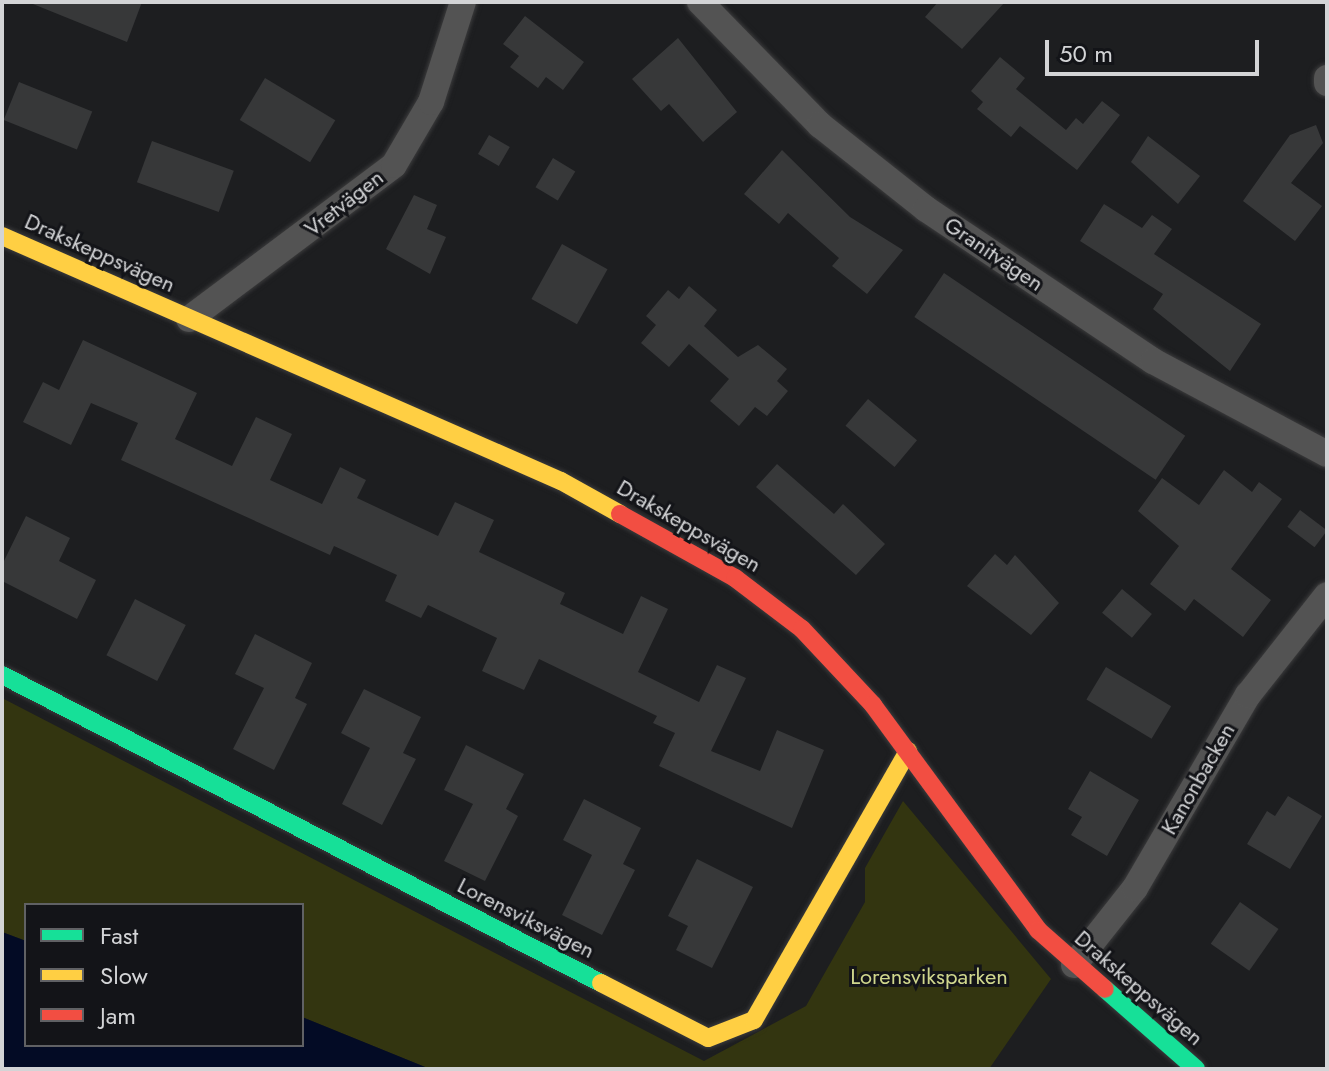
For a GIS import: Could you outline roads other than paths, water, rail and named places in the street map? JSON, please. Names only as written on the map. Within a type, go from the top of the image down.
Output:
[{"type":"street","name":"Vretvägen","points":[[189,319],[394,165],[431,102],[463,2]]},
{"type":"street","name":"Granitvägen","points":[[700,2],[820,125],[926,209],[1153,361],[1327,454]]},
{"type":"street","name":"Drakskeppsvägen","points":[[2,236],[561,481],[694,552],[802,629],[908,751],[1001,889],[1074,965],[1196,1069]]},
{"type":"street","name":"Kanonbacken","points":[[1074,965],[1135,888],[1248,695],[1327,595]]},
{"type":"street","name":"Lorensviksvägen","points":[[2,675],[708,1038],[754,1020],[908,751]]},
{"type":"water","points":[[2,932],[24,940],[24,1047],[304,1047],[304,1018],[430,1069],[2,1069]]},
{"type":"park label","name":"Lorensviksparken","points":[[929,977]]}]
